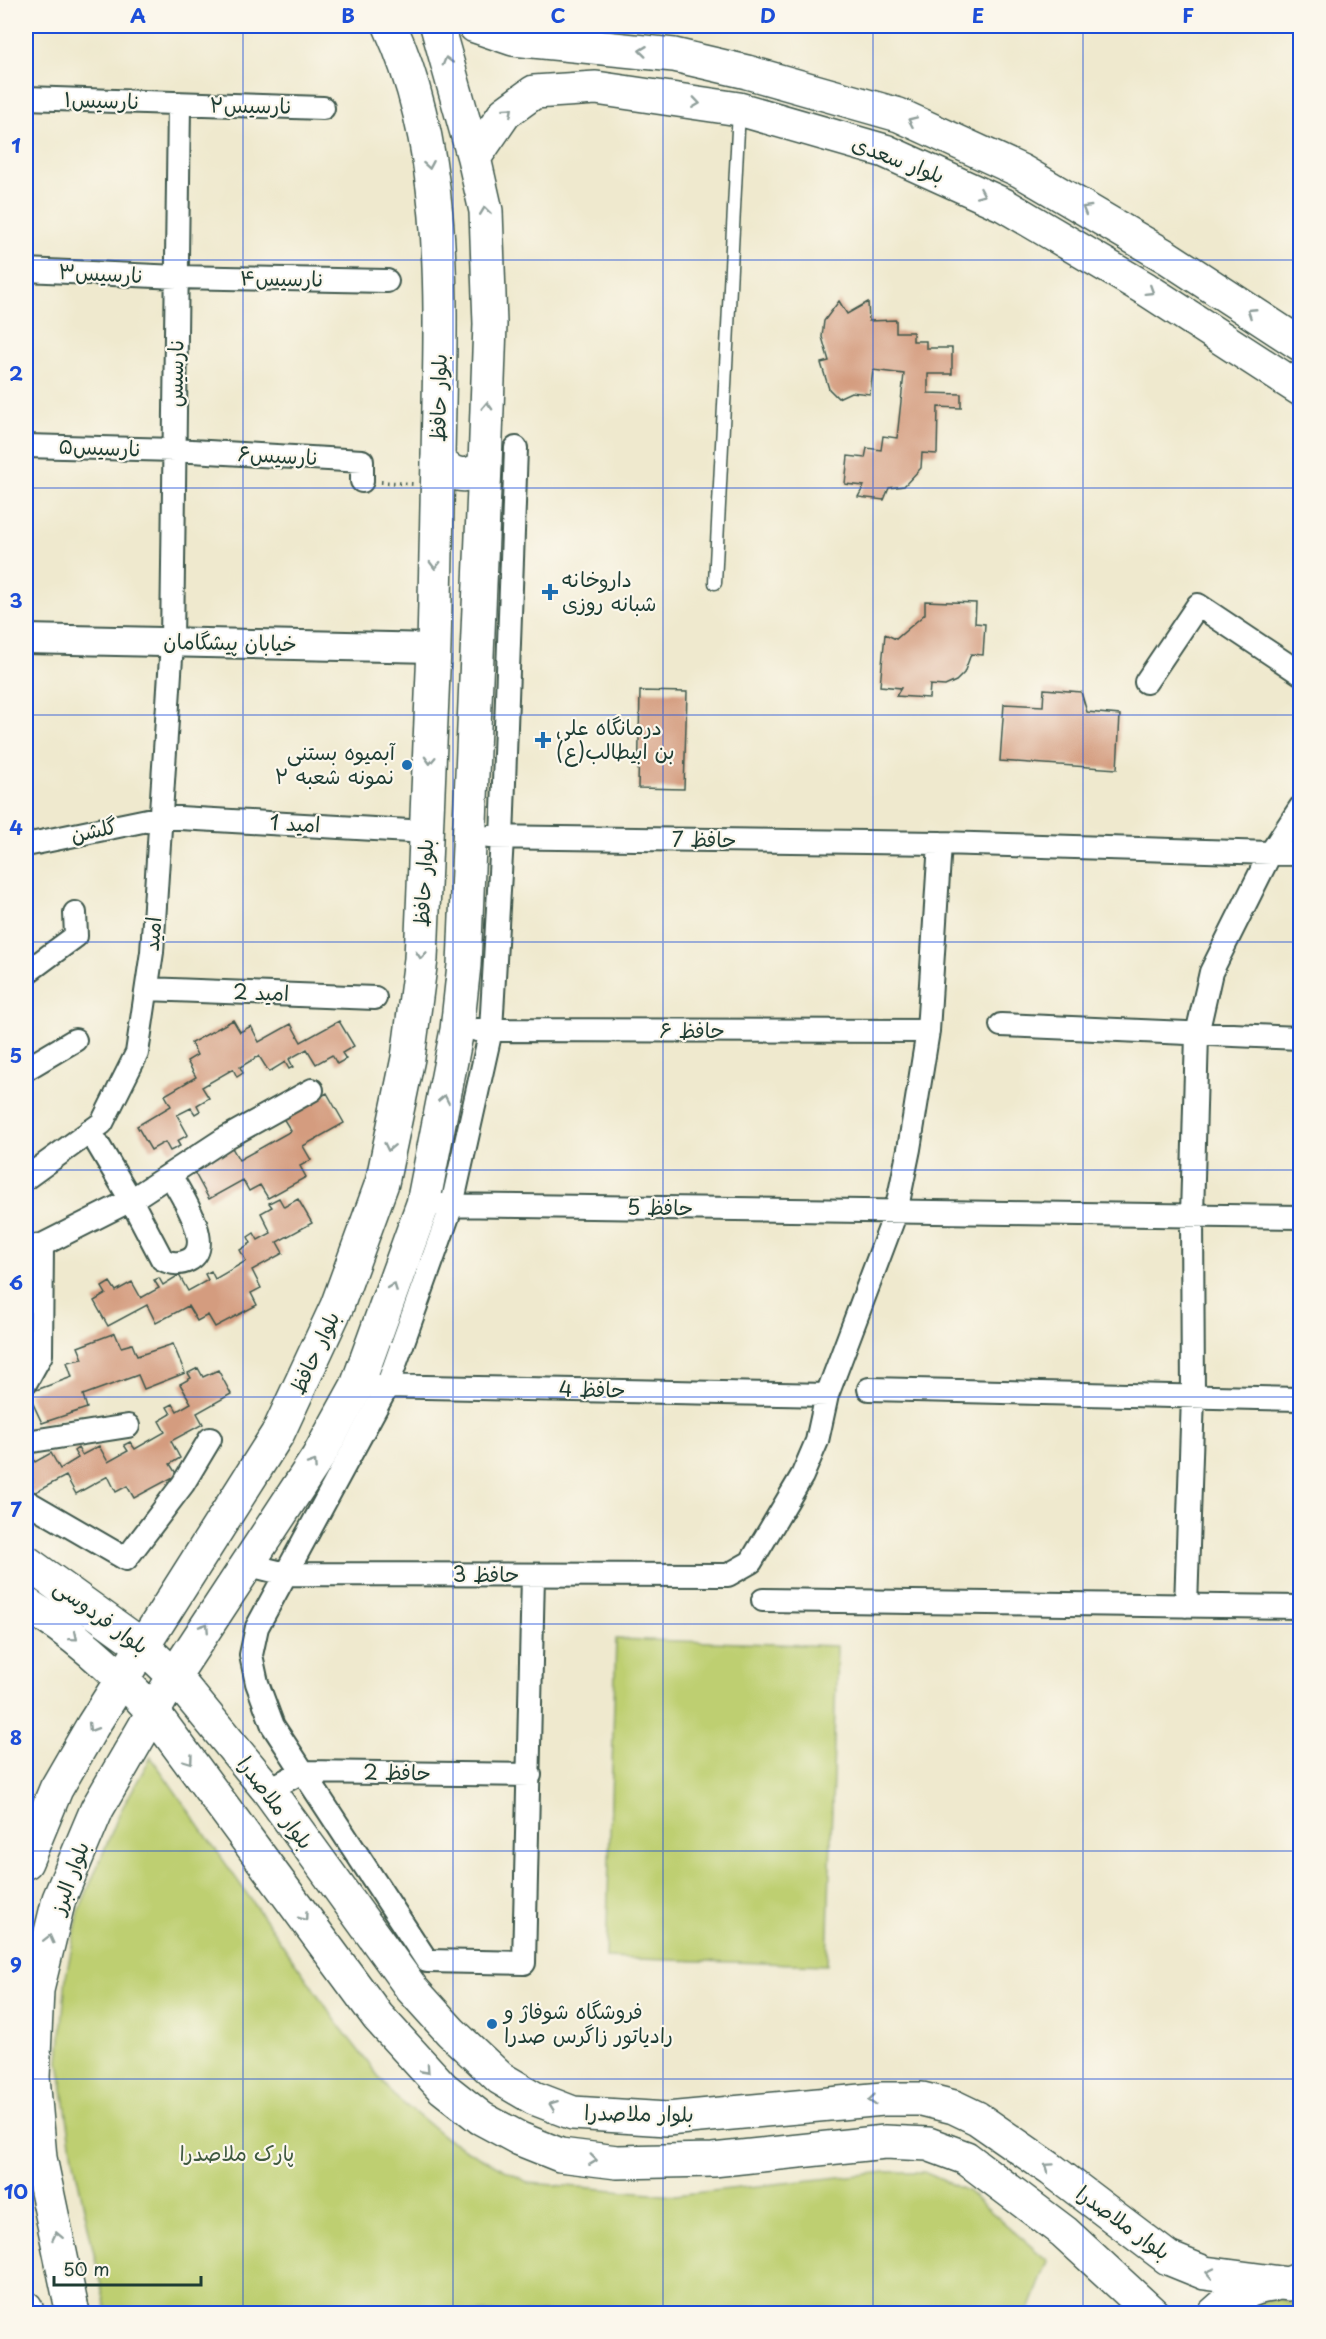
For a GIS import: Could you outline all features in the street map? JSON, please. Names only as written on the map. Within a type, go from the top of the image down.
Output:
[{"type":"main road","name":"بلوار حافظ","points":[[124,1679],[278,1433],[337,1306],[382,1183],[408,1058],[419,970],[427,832],[434,648],[441,281],[435,211],[418,107],[401,50],[390,26]]},
{"type":"main road","name":"بلوار حافظ","points":[[174,1676],[245,1564],[318,1457],[372,1386],[438,1204],[464,965],[485,465],[489,313],[486,211],[474,158],[437,26]]},
{"type":"main road","name":"بلوار سعدی","points":[[475,26],[513,39],[674,55],[747,72],[899,115],[1021,171],[1167,257],[1300,344]]},
{"type":"main road","name":"بلوار سعدی","points":[[474,158],[505,113],[534,92],[596,88],[739,109],[885,151],[1004,205],[1146,289],[1300,389]]},
{"type":"main road","points":[[483,517],[475,504],[460,499],[446,502],[437,486],[445,468],[454,474],[466,476],[477,472],[485,465]]},
{"type":"main road","name":"بلوار فردوسی","points":[[26,1562],[144,1647],[174,1676]]},
{"type":"main road","name":"بلوار فردوسی","points":[[26,1604],[55,1622],[124,1679],[154,1713]]},
{"type":"main road","name":"بلوار البرز","points":[[73,2313],[40,2157],[33,2077],[37,1990],[59,1899],[92,1819],[174,1676]]},
{"type":"main road","name":"بلوار ملاصدرا","points":[[174,1676],[268,1790],[412,1989],[451,2032],[500,2078],[534,2098],[573,2113],[667,2119],[883,2099],[922,2099],[954,2107],[977,2118],[1052,2170],[1168,2258],[1205,2273],[1296,2283]]},
{"type":"main road","points":[[26,1862],[56,1789],[124,1679]]},
{"type":"main road","name":"بلوار ملاصدرا","points":[[154,1713],[378,2017],[442,2088],[481,2118],[520,2139],[560,2156],[617,2162],[713,2160],[885,2142],[928,2144],[966,2158],[1064,2232],[1153,2313]]},
{"type":"main road","points":[[1214,2313],[1236,2296],[1261,2286],[1296,2283]]},
{"type":"main road","points":[[26,2308],[27,2313]]},
{"type":"street","name":"نارسیس۱","points":[[26,98],[179,105]]},
{"type":"street","name":"نارسیس۲","points":[[179,105],[323,108]]},
{"type":"street","name":"نارسیس","points":[[172,642],[179,105]]},
{"type":"street","name":"نارسیس۳","points":[[26,270],[177,277]]},
{"type":"street","name":"نارسیس۴","points":[[177,277],[387,281]]},
{"type":"street","name":"نارسیس۵","points":[[26,446],[175,450]]},
{"type":"street","points":[[438,1204],[490,1030],[502,837],[516,448]]},
{"type":"street","name":"نارسیس۶","points":[[175,450],[362,461],[362,481]]},
{"type":"street","points":[[1146,682],[1198,605],[1300,673]]},
{"type":"street","name":"خیابان پیشگامان","points":[[26,639],[434,648]]},
{"type":"street","name":"امید","points":[[26,1178],[102,1123],[137,1053],[147,989],[162,817],[172,642]]},
{"type":"street","points":[[476,643],[509,647]]},
{"type":"street","points":[[1186,1606],[1193,1396],[1192,1215],[1197,1034],[1211,972],[1270,854],[1300,808]]},
{"type":"street","name":"امید 1","points":[[162,817],[427,832]]},
{"type":"street","name":"گلشن","points":[[26,845],[162,817]]},
{"type":"street","name":"حافظ 7","points":[[469,837],[940,843],[1300,854]]},
{"type":"street","points":[[827,1395],[896,1212],[909,1149],[928,1031],[940,843]]},
{"type":"street","points":[[26,973],[76,936],[75,913]]},
{"type":"street","name":"امید 2","points":[[147,989],[375,998]]},
{"type":"street","points":[[1001,1025],[1300,1038]]},
{"type":"street","name":"حافظ ۶","points":[[457,1030],[928,1031]]},
{"type":"street","points":[[26,1069],[75,1040]]},
{"type":"street","points":[[26,1382],[33,1354],[34,1246],[131,1200],[224,1139],[312,1090]]},
{"type":"street","points":[[90,1131],[162,1258],[171,1264],[183,1263],[193,1258],[199,1246],[200,1234],[170,1174]]},
{"type":"street","name":"حافظ 5","points":[[438,1204],[1300,1217]]},
{"type":"street","points":[[372,1386],[286,1574],[257,1627],[251,1654],[257,1683],[273,1726],[427,1961],[524,1963],[530,1775],[532,1575]]},
{"type":"street","name":"حافظ 4","points":[[372,1386],[827,1395]]},
{"type":"street","points":[[869,1389],[1300,1399]]},
{"type":"street","name":"حافظ 3","points":[[245,1564],[286,1574],[728,1575],[751,1562],[802,1476],[817,1441],[827,1395]]},
{"type":"street","points":[[26,1442],[128,1426]]},
{"type":"street","points":[[26,1501],[126,1559],[183,1484],[210,1439]]},
{"type":"street","points":[[763,1600],[1300,1607]]},
{"type":"street","name":"حافظ 2","points":[[268,1790],[302,1772],[530,1775]]},
{"type":"lane","points":[[715,583],[739,109]]},
{"type":"path","points":[[362,481],[437,486]]},
{"type":"green space","points":[[616,1639],[837,1646],[827,1965],[606,1958]]},
{"type":"green space","name":"پارک ملاصدرا","points":[[151,1757],[341,2028],[393,2095],[447,2139],[529,2183],[675,2195],[886,2172],[924,2172],[967,2191],[1048,2261],[1028,2313],[107,2313],[73,2157],[59,2061],[66,1976],[79,1911],[120,1812]]},
{"type":"green space","points":[[1277,2300],[1300,2305],[1300,2313],[1235,2314],[1254,2303]]},
{"type":"building","points":[[839,301],[847,314],[868,302],[869,321],[896,320],[896,332],[913,332],[913,341],[926,341],[926,348],[952,348],[952,374],[928,374],[928,393],[961,394],[961,408],[938,407],[937,454],[922,453],[921,468],[904,486],[889,488],[884,500],[858,497],[864,486],[845,484],[848,456],[865,458],[867,448],[881,450],[883,436],[897,438],[904,374],[873,370],[870,394],[851,392],[838,398],[829,389],[821,363],[829,361],[822,337],[824,321]]},
{"type":"building","points":[[925,601],[976,603],[975,623],[985,624],[983,655],[971,654],[964,673],[956,681],[945,686],[930,685],[929,698],[896,696],[901,688],[880,686],[885,634],[896,639],[925,614]]},
{"type":"building","points":[[1044,689],[1081,692],[1087,712],[1120,715],[1117,769],[1000,761],[1004,704],[1043,706]]},
{"type":"building","points":[[640,691],[687,692],[684,789],[638,788]]},
{"type":"building","points":[[233,1020],[240,1032],[251,1026],[259,1042],[291,1024],[301,1042],[339,1021],[354,1046],[342,1053],[346,1059],[337,1064],[332,1055],[316,1064],[307,1049],[289,1059],[293,1067],[289,1069],[285,1062],[269,1072],[259,1056],[240,1067],[243,1073],[237,1077],[233,1069],[202,1087],[209,1098],[197,1105],[200,1111],[195,1114],[191,1108],[177,1115],[188,1135],[177,1141],[180,1146],[170,1151],[165,1142],[151,1150],[137,1126],[171,1106],[165,1095],[196,1077],[187,1061],[197,1055],[191,1043]]},
{"type":"building","points":[[327,1093],[344,1123],[303,1146],[311,1160],[300,1166],[306,1177],[268,1198],[260,1185],[249,1191],[243,1180],[209,1199],[192,1168],[231,1146],[239,1160],[291,1131],[283,1118]]},
{"type":"building","points":[[279,1198],[284,1207],[298,1199],[312,1223],[277,1242],[283,1253],[252,1270],[261,1288],[251,1293],[257,1305],[215,1327],[208,1315],[197,1321],[188,1306],[156,1323],[147,1305],[108,1326],[94,1301],[106,1294],[102,1287],[110,1282],[116,1291],[132,1282],[141,1298],[159,1288],[154,1280],[159,1278],[163,1285],[179,1275],[188,1291],[208,1280],[205,1274],[211,1271],[215,1279],[246,1261],[240,1250],[251,1243],[248,1237],[254,1233],[258,1240],[271,1233],[261,1213],[272,1207],[269,1203]]},
{"type":"building","points":[[115,1333],[121,1347],[132,1344],[137,1356],[173,1344],[185,1373],[144,1389],[138,1375],[83,1395],[87,1408],[42,1423],[28,1393],[72,1377],[67,1362],[83,1359],[78,1347]]},
{"type":"building","points":[[198,1368],[203,1377],[218,1370],[231,1394],[197,1413],[203,1424],[171,1441],[180,1458],[170,1464],[177,1475],[134,1498],[127,1486],[116,1492],[108,1476],[76,1494],[66,1476],[28,1496],[26,1456],[30,1453],[35,1462],[51,1453],[60,1469],[78,1458],[74,1451],[78,1448],[82,1455],[99,1446],[108,1462],[128,1451],[124,1445],[130,1442],[135,1449],[165,1432],[159,1421],[171,1414],[167,1407],[173,1404],[177,1411],[191,1403],[180,1384],[191,1378],[188,1373]]},
{"type":"place","name":"داروخانه شبانه روزی","points":[[550,592]]},
{"type":"place","name":"درمانگاه علی بن ابیطالب(ع)","points":[[543,740]]},
{"type":"place","name":"آبمیوه بستنی نمونه شعبه ۲","points":[[407,765]]},
{"type":"place","name":"فروشگاه شوفاژ و رادیاتور زاگرس صدرا","points":[[492,2024]]}]
